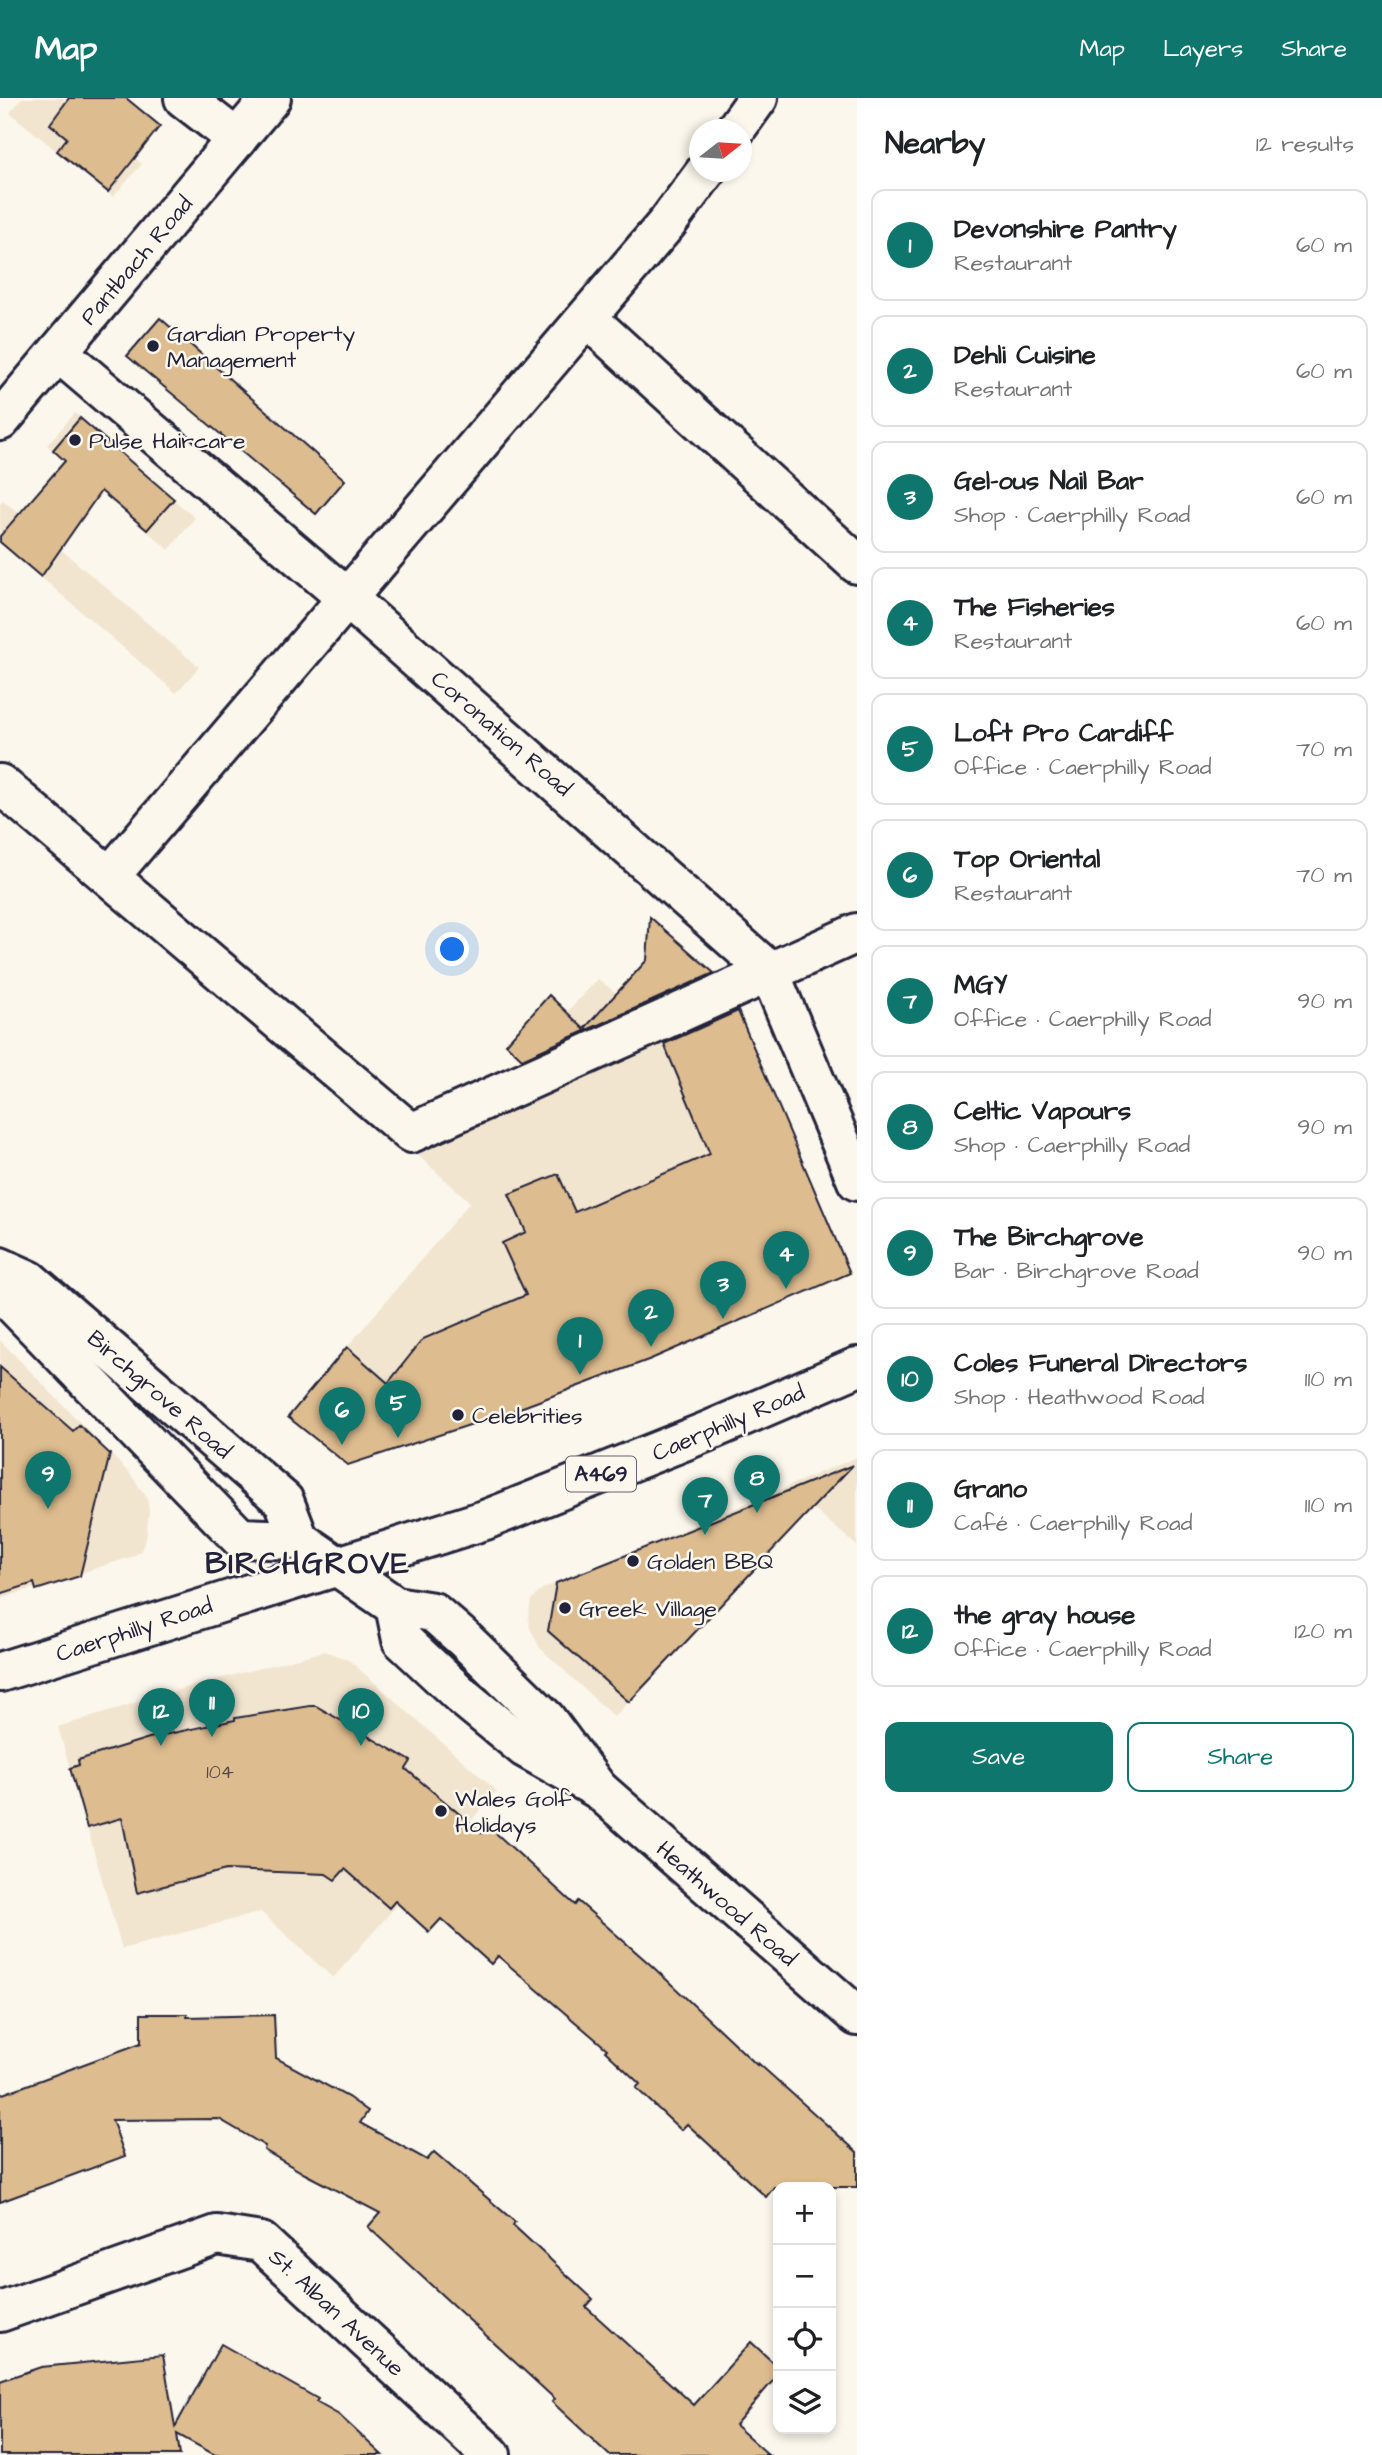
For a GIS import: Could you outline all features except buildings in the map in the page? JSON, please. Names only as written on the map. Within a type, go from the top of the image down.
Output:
[{"type":"street","points":[[184,98],[237,139]]},
{"type":"street","name":"Pantbach Road","points":[[0,421],[271,98]]},
{"type":"street","points":[[743,119],[758,98]]},
{"type":"street","points":[[110,876],[587,318],[668,222],[698,182]]},
{"type":"street","points":[[587,318],[857,564]]},
{"type":"street","name":"Coronation Road","points":[[58,352],[347,598],[769,971],[857,1181]]},
{"type":"street","points":[[0,784],[411,1133],[857,933]]},
{"type":"street","name":"Birchgrove Road","points":[[0,1267],[29,1280],[284,1501],[299,1540],[240,1538],[9,1300],[0,1284]]},
{"type":"street","name":"Caerphilly Road","points":[[0,1672],[519,1507],[706,1432],[857,1367]]},
{"type":"street","points":[[299,1540],[340,1566]]},
{"type":"street","name":"Heathwood Road","points":[[340,1566],[395,1606],[433,1612],[546,1719],[598,1789],[857,2016]]},
{"type":"street","name":"St. Alban Avenue","points":[[0,2312],[217,2235],[261,2242],[491,2455]]},
{"type":"shaded area","points":[[22,98],[62,98],[142,164],[113,197],[10,113]]},
{"type":"shaded area","points":[[75,413],[195,518],[169,550],[47,445]]},
{"type":"shaded area","points":[[3,500],[199,667],[176,693],[0,542],[0,503]]},
{"type":"shaded area","points":[[662,927],[718,977],[530,1066],[506,1044],[549,995],[567,1012],[598,979],[616,993],[647,960],[648,942]]},
{"type":"shaded area","points":[[732,997],[850,1273],[673,1349],[500,1415],[348,1465],[288,1417],[470,1202],[413,1151]]},
{"type":"shaded area","points":[[0,1340],[131,1475],[147,1498],[149,1510],[146,1539],[141,1550],[134,1556],[0,1599]]},
{"type":"shaded area","points":[[857,1457],[857,1546],[813,1508],[614,1717],[540,1648],[528,1618],[531,1600],[542,1589]]},
{"type":"shaded area","points":[[325,1651],[349,1660],[497,1791],[333,1978],[261,1912],[122,1949],[58,1727],[177,1690]]},
{"type":"place","name":"Gardian Property Management","points":[[153,346]]},
{"type":"place","name":"Pulse Haircare","points":[[75,440]]},
{"type":"place","name":"The Fisheries","points":[[786,1289]]},
{"type":"place","name":"Gel-ous Nail Bar","points":[[723,1319]]},
{"type":"place","name":"Dehli Cuisine","points":[[651,1347]]},
{"type":"place","name":"Devonshire Pantry","points":[[580,1375]]},
{"type":"place","name":"Celebrities","points":[[458,1415]]},
{"type":"place","name":"Loft Pro Cardiff","points":[[398,1438]]},
{"type":"place","name":"Top Oriental","points":[[342,1445]]},
{"type":"place","name":"The Birchgrove","points":[[48,1509]]},
{"type":"place","name":"Celtic Vapours","points":[[757,1513]]},
{"type":"place","name":"MGY","points":[[705,1535]]},
{"type":"place","name":"Golden BBQ","points":[[633,1561]]},
{"type":"place","name":"Greek Village","points":[[565,1608]]},
{"type":"place","name":"Grano","points":[[212,1737]]},
{"type":"place","name":"the gray house","points":[[161,1746]]},
{"type":"place","name":"Coles Funeral Directors","points":[[361,1746]]},
{"type":"place","name":"Wales Golf Holidays","points":[[441,1811]]},
{"type":"district","name":"BIRCHGROVE","points":[[308,1563]]}]
